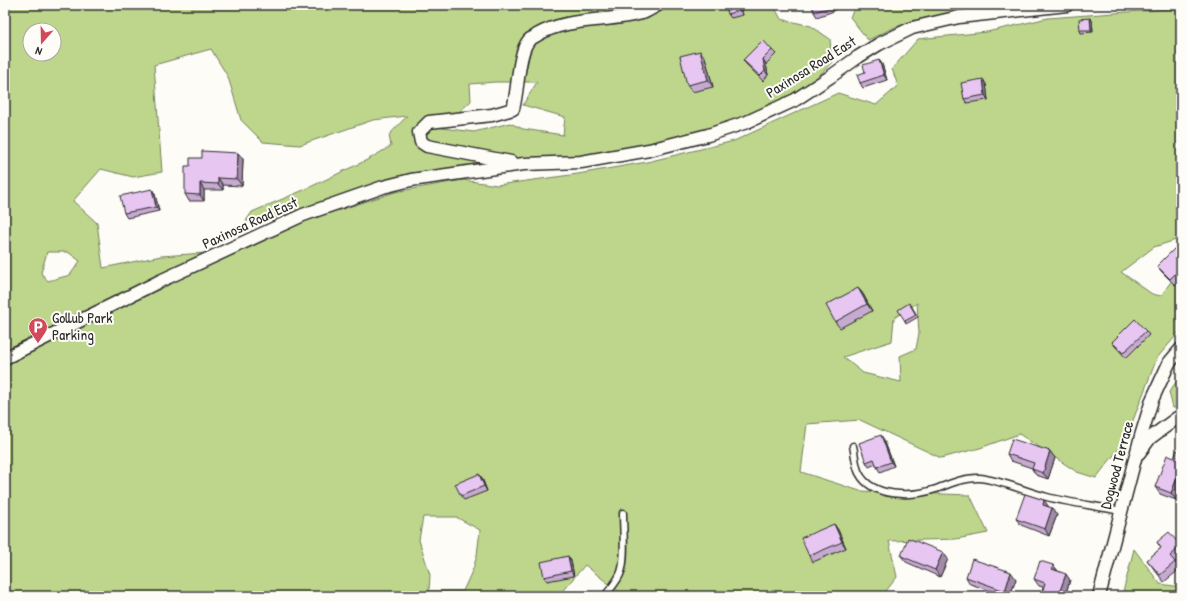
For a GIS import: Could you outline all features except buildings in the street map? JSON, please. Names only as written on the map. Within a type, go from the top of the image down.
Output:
[{"type":"street","name":"Paxinosa Road East","points":[[524,164],[427,146],[421,142],[418,132],[429,122],[492,115],[513,108],[517,95],[518,78],[524,50],[529,40],[541,33],[557,26],[645,12],[658,5]]},
{"type":"street","name":"Paxinosa Road East","points":[[5,358],[158,282],[303,215],[383,187],[411,180],[524,164],[581,162],[649,150],[708,135],[747,122],[794,100],[858,57],[912,28],[959,17],[1068,5]]},
{"type":"street","name":"Dogwood Terrace","points":[[1099,596],[1152,400],[1169,363],[1181,349]]},
{"type":"street","points":[[1135,460],[1150,438],[1181,417]]},
{"type":"lane","points":[[853,446],[858,471],[863,480],[874,487],[890,493],[908,495],[934,490],[955,482],[977,478],[997,481],[1047,497],[1121,511]]},
{"type":"lane","points":[[605,596],[618,578],[621,571],[624,544],[623,513]]},
{"type":"green space","points":[[5,5],[779,5],[776,10],[781,19],[811,26],[830,39],[832,62],[813,82],[787,100],[751,115],[711,128],[623,152],[528,160],[445,171],[370,185],[309,207],[264,221],[246,221],[252,212],[306,189],[369,159],[391,146],[389,135],[407,116],[373,120],[300,145],[263,142],[241,120],[228,77],[211,49],[154,65],[162,172],[133,177],[101,169],[73,201],[97,223],[103,268],[161,256],[205,253],[216,261],[290,226],[395,192],[463,180],[497,185],[578,174],[647,162],[734,141],[838,93],[876,105],[898,86],[892,69],[918,39],[987,32],[1048,18],[1181,8],[1181,243],[1179,239],[1154,247],[1121,272],[1152,294],[1161,296],[1181,267],[1181,330],[1157,358],[1125,441],[1096,478],[1077,472],[1019,434],[980,448],[941,458],[860,420],[807,424],[801,472],[860,491],[970,495],[988,533],[956,539],[889,541],[897,577],[882,596],[624,596],[585,565],[558,596],[5,596]],"holes":[[[495,82],[537,82],[523,105],[565,117],[563,135],[523,129],[510,123],[474,132],[442,128],[471,101],[470,84]],[[47,252],[68,252],[80,261],[70,275],[48,281],[41,273]],[[917,303],[919,333],[916,349],[900,356],[901,382],[863,373],[843,357],[892,341],[894,318]],[[423,517],[456,517],[480,530],[477,555],[473,569],[463,591],[429,591],[430,575],[419,540]]]},
{"type":"green space","points":[[856,5],[1009,5],[925,18],[895,27],[868,40],[850,17]]},
{"type":"green space","points":[[1181,375],[1181,407],[1173,408],[1169,392]]},
{"type":"green space","points":[[1134,549],[1160,584],[1181,587],[1181,596],[1122,596]]},
{"type":"place","name":"Gollub Park Parking","points":[[38,344]]}]
